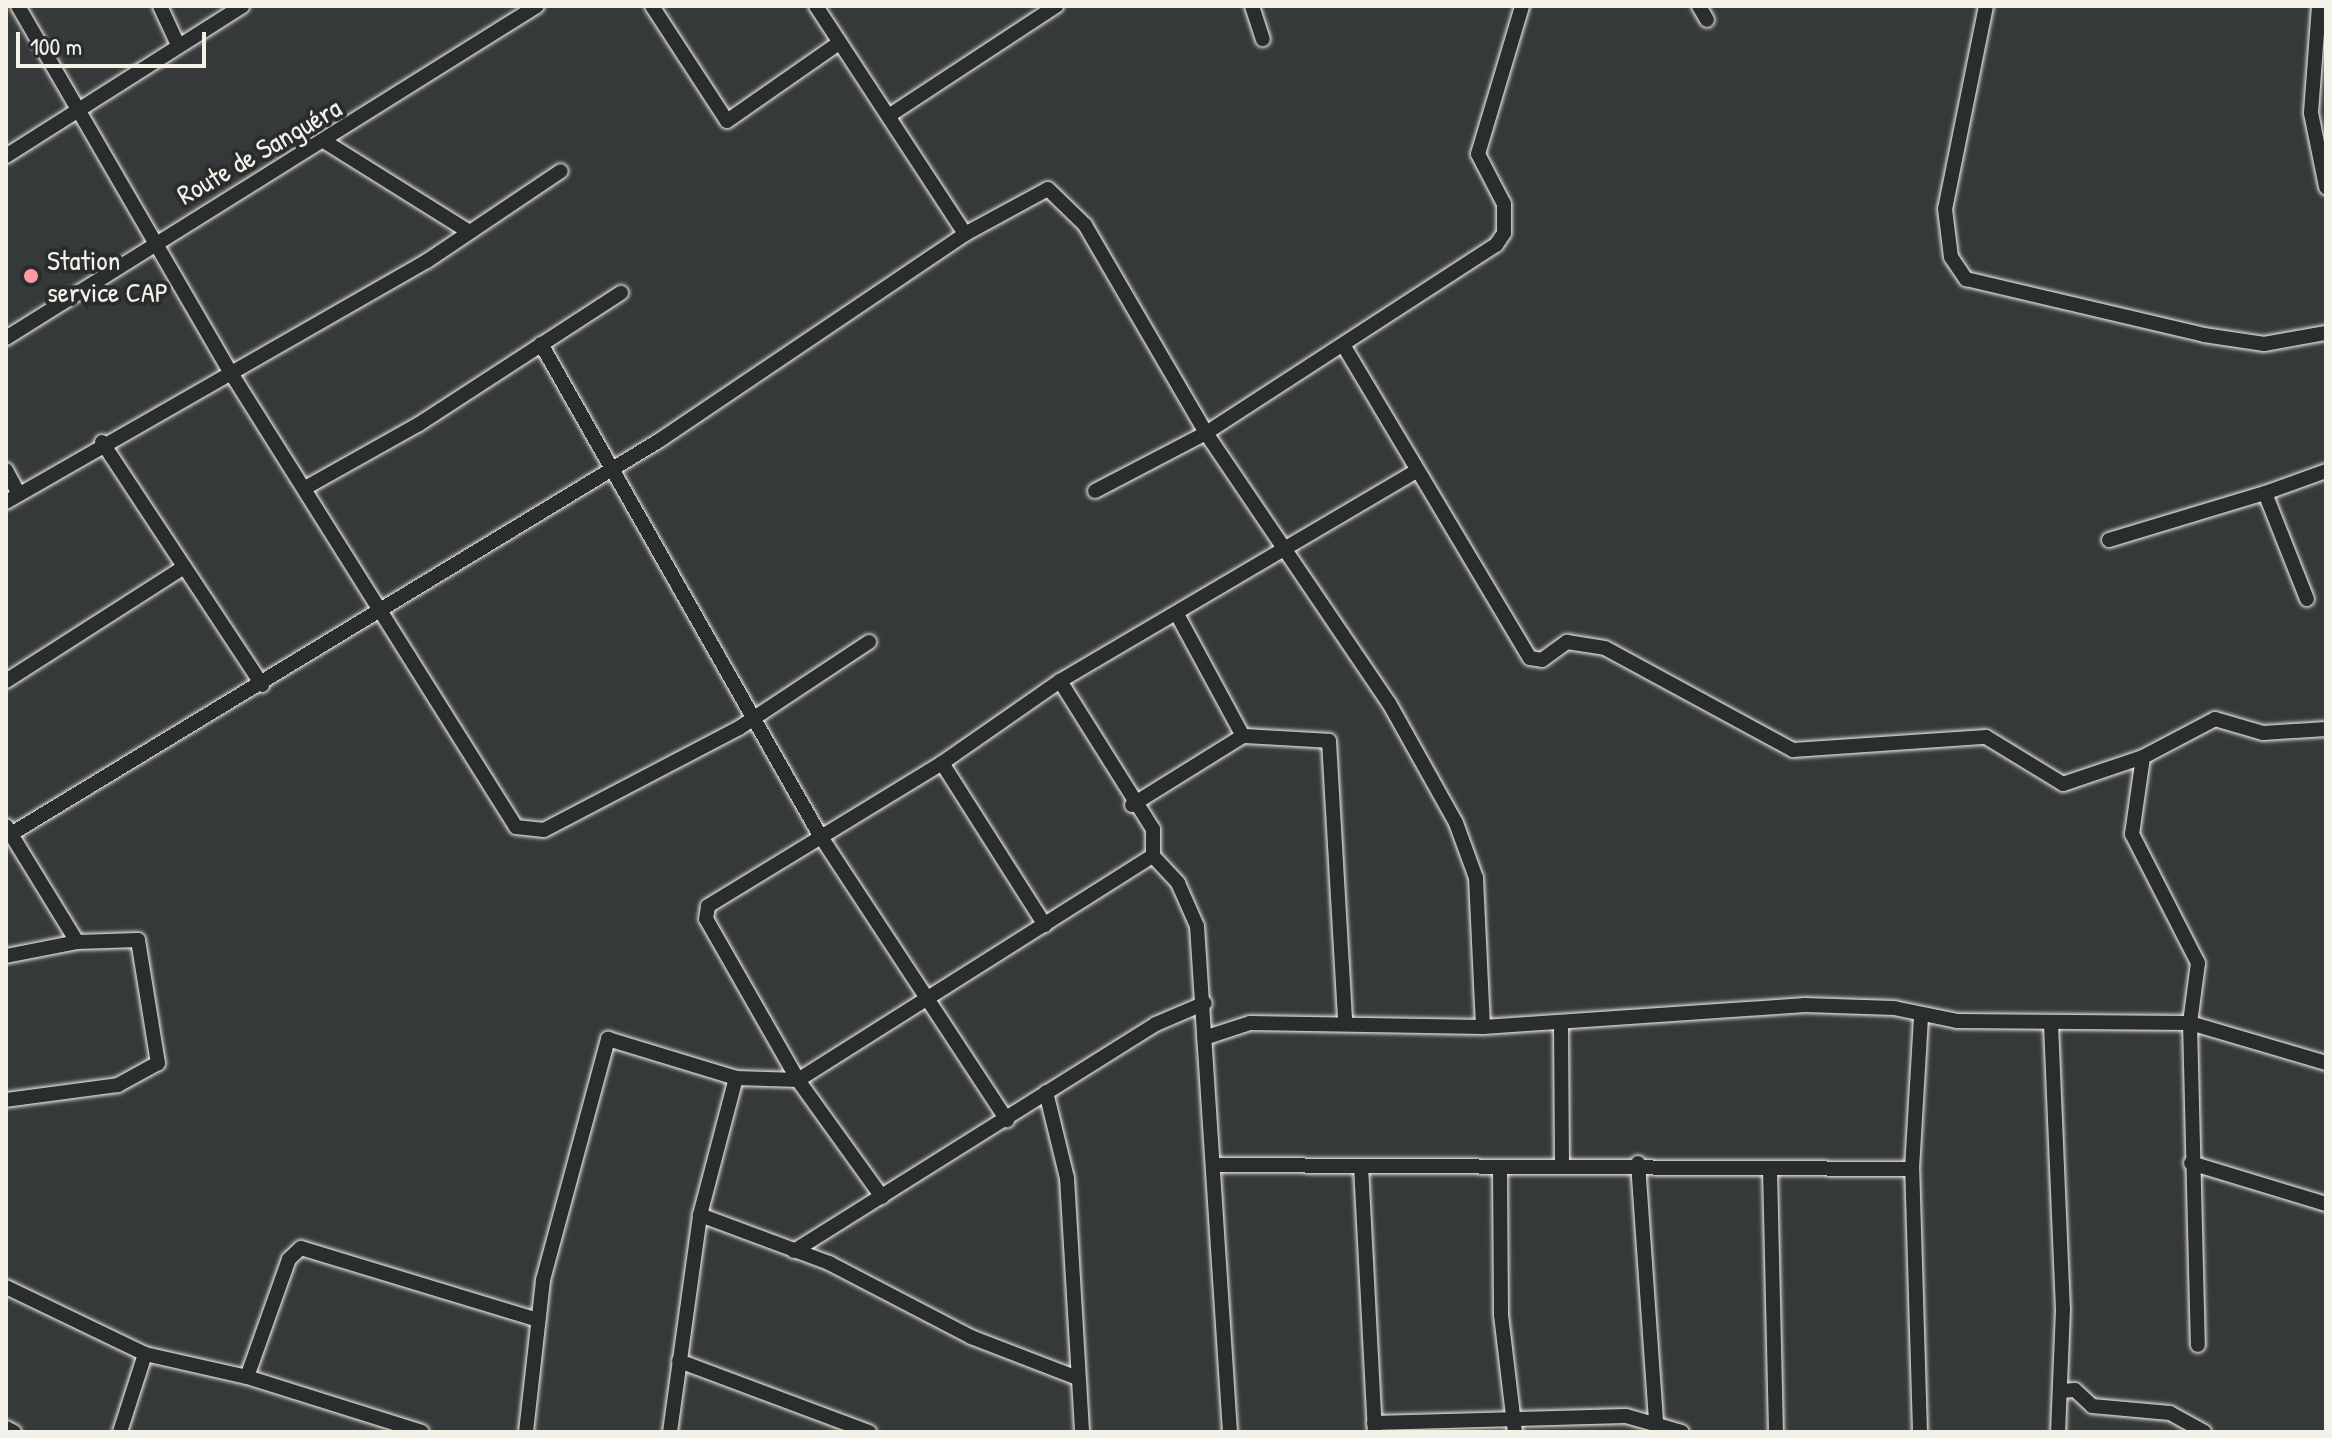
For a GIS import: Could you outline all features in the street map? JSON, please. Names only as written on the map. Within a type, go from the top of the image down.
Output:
[{"type":"street","points":[[18,6],[79,112],[160,239],[231,373],[525,832],[544,830],[755,718],[869,642]]},
{"type":"street","points":[[160,6],[178,45]]},
{"type":"street","points":[[6,156],[242,6]]},
{"type":"street","name":"Route de Sanguéra","points":[[6,338],[160,239],[327,143],[537,6]]},
{"type":"street","points":[[652,6],[727,121],[839,43]]},
{"type":"street","points":[[816,6],[965,234]]},
{"type":"street","points":[[890,115],[1056,6]]},
{"type":"street","points":[[1252,6],[1263,39]]},
{"type":"street","points":[[1095,491],[1206,433],[1345,348],[1504,233],[1504,204],[1478,154],[1522,6]]},
{"type":"street","points":[[1699,6],[1707,20]]},
{"type":"street","points":[[1986,6],[1945,209],[1951,257],[1966,279],[2219,337],[2264,344],[2326,333]]},
{"type":"street","points":[[2319,6],[2311,113],[2326,187]]},
{"type":"street","points":[[327,143],[468,231]]},
{"type":"street","points":[[6,502],[102,442],[231,373],[468,231],[561,171]]},
{"type":"street","points":[[77,942],[9,830],[262,685],[380,606],[612,468],[965,234],[1043,189],[1057,194],[1147,323],[1206,433],[1283,551],[1389,703],[1470,854],[1483,1027]]},
{"type":"street","points":[[305,488],[621,293]]},
{"type":"street","points":[[541,344],[821,837],[1007,1120]]},
{"type":"street","points":[[1345,348],[1530,658],[1542,660],[1567,642],[1605,648],[1793,750],[1986,737],[2063,784],[2143,757],[2215,719],[2263,733],[2326,729]]},
{"type":"street","points":[[102,442],[181,569],[262,685]]},
{"type":"street","points":[[6,470],[19,494]]},
{"type":"street","points":[[882,1197],[798,1080],[705,910],[942,763],[1060,681],[1178,616],[1416,471]]},
{"type":"street","points":[[2109,540],[2265,493],[2326,471]]},
{"type":"street","points":[[2265,493],[2307,599]]},
{"type":"street","points":[[6,681],[181,569]]},
{"type":"street","points":[[1178,616],[1243,736]]},
{"type":"street","points":[[1060,681],[1132,805],[1153,829],[1153,856],[1178,883],[1197,926],[1217,1165],[1230,1432]]},
{"type":"street","points":[[1132,805],[1243,736],[1329,741],[1345,1019]]},
{"type":"street","points":[[2143,757],[2131,827],[2195,948],[2190,1023],[2196,1067],[2191,1163],[2198,1345]]},
{"type":"street","points":[[942,763],[1045,925]]},
{"type":"street","points":[[526,1432],[538,1320],[608,1039],[736,1078],[798,1080],[1153,856]]},
{"type":"street","points":[[6,956],[77,942],[138,940],[156,1068],[118,1085],[6,1100]]},
{"type":"street","points":[[794,1251],[1007,1120],[1046,1092],[1205,1003]]},
{"type":"street","points":[[1204,1038],[1250,1023],[1288,1028],[1345,1019],[1483,1027],[1805,1005],[1894,1008],[1921,1016],[2051,1024],[2190,1023],[2326,1063]]},
{"type":"street","points":[[1920,1432],[1912,1169],[1921,1016]]},
{"type":"street","points":[[1561,1022],[1562,1162]]},
{"type":"street","points":[[2051,1024],[2060,1391],[2058,1432]]},
{"type":"street","points":[[670,1432],[700,1215],[736,1078]]},
{"type":"street","points":[[1046,1092],[1067,1178],[1082,1432]]},
{"type":"street","points":[[1217,1165],[1500,1168],[1562,1162],[1770,1169],[1912,1169]]},
{"type":"street","points":[[1638,1163],[1656,1420]]},
{"type":"street","points":[[2191,1163],[2326,1204]]},
{"type":"street","points":[[1361,1166],[1374,1428],[1656,1420],[1682,1432]]},
{"type":"street","points":[[1500,1168],[1501,1315],[1514,1425]]},
{"type":"street","points":[[1770,1169],[1776,1432]]},
{"type":"street","points":[[700,1215],[794,1251],[971,1337],[1077,1378]]},
{"type":"street","points":[[247,1377],[289,1259],[301,1248],[538,1320]]},
{"type":"street","points":[[6,1287],[145,1354],[247,1377],[422,1432]]},
{"type":"street","points":[[120,1432],[145,1354]]},
{"type":"street","points":[[679,1361],[869,1432]]},
{"type":"street","points":[[2060,1391],[2075,1390],[2092,1406],[2170,1413],[2209,1431]]},
{"type":"street","points":[[6,1428],[14,1432]]},
{"type":"place","name":"Station service CAP","points":[[31,276]]}]
